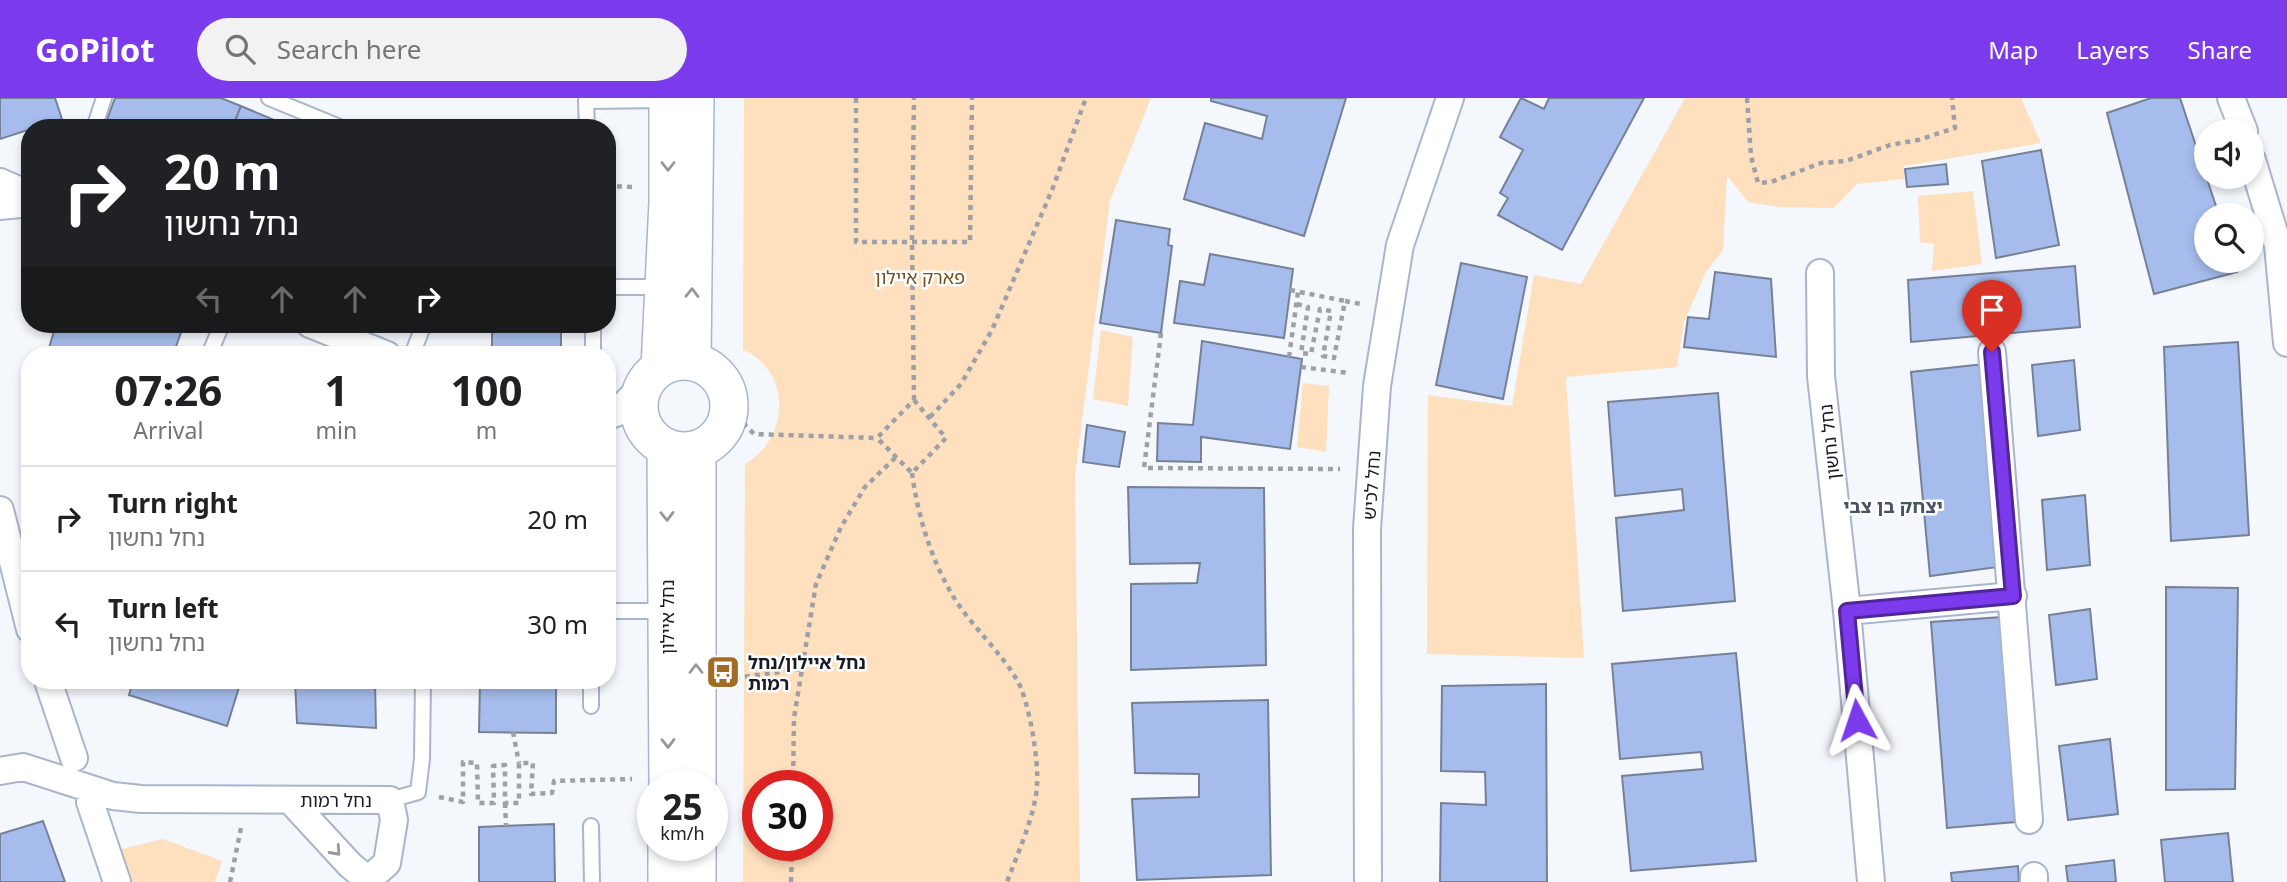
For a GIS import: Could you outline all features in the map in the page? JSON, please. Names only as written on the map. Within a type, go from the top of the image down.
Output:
[{"type":"street","name":"נחל לכיש","points":[[1368,882],[1367,529],[1379,376],[1400,245],[1450,98]]},
{"type":"street","points":[[2231,98],[2239,119]]},
{"type":"street","points":[[665,371],[664,287],[677,99]]},
{"type":"street","points":[[616,413],[665,371],[709,367],[717,374],[729,397],[729,410],[725,426],[717,438],[682,449],[648,434],[639,409],[640,395],[665,371],[677,99]]},
{"type":"street","points":[[0,182],[21,190]]},
{"type":"street","points":[[2261,189],[2278,245],[2287,343]]},
{"type":"street","points":[[0,206],[21,205]]},
{"type":"street","name":"נחל נחשון","points":[[1820,273],[1821,376],[1847,611],[1871,882]]},
{"type":"street","points":[[332,333],[365,346]]},
{"type":"street","points":[[1992,352],[2029,820]]},
{"type":"street","name":"נחל איילון","points":[[655,770],[666,611],[682,449]]},
{"type":"street","name":"נחל איילון","points":[[682,449],[696,770]]},
{"type":"street","points":[[0,510],[21,593]]},
{"type":"street","points":[[1847,611],[2013,596]]},
{"type":"street","points":[[51,689],[74,758]]},
{"type":"street","name":"נחל רמות","points":[[0,771],[23,767],[113,796],[141,799],[390,800],[394,820],[387,863],[369,881],[349,866],[290,800]]},
{"type":"street","points":[[90,803],[117,882]]},
{"type":"street","points":[[667,861],[667,882]]},
{"type":"street","points":[[697,861],[697,882]]},
{"type":"lane","points":[[97,119],[104,98]]},
{"type":"lane","points":[[269,98],[320,119]]},
{"type":"lane","points":[[587,119],[586,101],[677,99]]},
{"type":"lane","points":[[616,287],[664,287]]},
{"type":"lane","points":[[616,611],[666,611]]},
{"type":"lane","points":[[390,800],[418,792],[422,759],[423,689]]},
{"type":"lane","points":[[591,689],[591,706]]},
{"type":"lane","points":[[592,826],[592,882]]},
{"type":"path","points":[[856,98],[856,242],[971,242],[972,98]]},
{"type":"path","points":[[912,473],[946,438],[914,400],[914,98]]},
{"type":"path","points":[[930,417],[961,384],[992,330],[1052,190],[1086,98]]},
{"type":"path","points":[[1747,98],[1751,156],[1758,183],[1772,182],[1821,163],[1846,161],[1890,145],[1919,140],[1955,128],[1952,98]]},
{"type":"path","points":[[616,186],[644,187]]},
{"type":"path","points":[[1290,290],[1390,308]]},
{"type":"path","points":[[1289,357],[1298,292]]},
{"type":"path","points":[[1297,304],[1308,307],[1301,353],[1311,354],[1320,309],[1331,311],[1324,356],[1334,358],[1345,301]]},
{"type":"path","points":[[1161,333],[1144,468],[1372,469]]},
{"type":"path","points":[[1301,367],[1379,376]]},
{"type":"path","points":[[877,438],[914,400]]},
{"type":"path","points":[[729,410],[754,434],[877,438],[912,473],[925,535],[957,602],[1018,682],[1027,705],[1037,763],[1037,787],[1024,836],[1007,882]]},
{"type":"path","points":[[793,770],[794,718],[816,584],[841,527],[865,488],[896,457]]},
{"type":"path","points":[[735,678],[802,669]]},
{"type":"path","points":[[505,803],[519,803],[519,763],[513,732]]},
{"type":"path","points":[[463,802],[463,762],[477,764],[478,803],[494,803],[493,766],[505,765],[506,826]]},
{"type":"path","points":[[519,763],[533,763],[531,794],[552,793],[554,782],[637,782]]},
{"type":"path","points":[[230,882],[248,798]]},
{"type":"path","points":[[791,882],[792,861]]},
{"type":"green space","name":"פארק איילון","points":[[744,98],[1151,98],[1110,201],[1075,476],[1080,882],[743,882],[743,861],[833,861],[833,770],[744,770],[745,464],[760,453],[770,439],[777,423],[779,405],[771,373],[759,360],[743,350]]},
{"type":"green space","points":[[1685,98],[2021,98],[2041,143],[1904,166],[1904,179],[1857,184],[1834,208],[1780,207],[1748,202],[1727,175],[1723,250],[1706,272],[1684,322],[1677,367],[1566,377],[1584,658],[1427,654],[1428,395],[1512,406],[1534,275],[1581,284]]},
{"type":"green space","points":[[1973,191],[1982,264],[1932,271],[1934,244],[1920,242],[1918,196]]},
{"type":"green space","points":[[1101,330],[1133,337],[1128,406],[1093,399]]},
{"type":"green space","points":[[1303,383],[1329,386],[1326,452],[1297,447]]},
{"type":"green space","points":[[163,839],[222,861],[215,882],[125,882],[114,851]]},
{"type":"building","points":[[0,98],[55,98],[62,119],[21,119],[21,132],[0,139]]},
{"type":"building","points":[[115,98],[221,98],[241,106],[236,119],[107,119]]},
{"type":"building","points":[[1211,98],[1346,98],[1304,236],[1184,199],[1205,123],[1262,139],[1267,116],[1211,101]]},
{"type":"building","points":[[1521,98],[1544,109],[1549,98],[1644,98],[1562,250],[1498,215],[1508,198],[1500,193],[1523,150],[1500,137]]},
{"type":"building","points":[[2151,98],[2180,98],[2194,140],[2194,189],[2210,189],[2215,203],[2194,203],[2194,273],[2233,273],[2154,294],[2107,113]]},
{"type":"building","points":[[241,106],[272,119],[236,119]]},
{"type":"building","points":[[2041,150],[2059,245],[1996,258],[1982,161]]},
{"type":"building","points":[[1946,164],[1948,184],[1907,187],[1905,169]]},
{"type":"building","points":[[1116,220],[1170,229],[1168,245],[1172,246],[1161,333],[1100,323]]},
{"type":"building","points":[[1210,254],[1293,269],[1284,338],[1174,323],[1180,281],[1204,285]]},
{"type":"building","points":[[1461,263],[1527,277],[1503,399],[1436,385]]},
{"type":"building","points":[[2075,266],[2080,327],[1911,342],[1908,280]]},
{"type":"building","points":[[1715,272],[1771,279],[1776,357],[1684,347],[1688,317],[1709,319]]},
{"type":"building","points":[[53,333],[181,333],[176,346],[50,346]]},
{"type":"building","points":[[492,333],[561,333],[561,346],[492,346]]},
{"type":"building","points":[[1202,341],[1302,359],[1290,449],[1201,437],[1201,462],[1157,461],[1158,423],[1193,425]]},
{"type":"building","points":[[2238,342],[2249,535],[2171,541],[2164,347]]},
{"type":"building","points":[[2074,360],[2080,430],[2038,436],[2032,365]]},
{"type":"building","points":[[1984,364],[1998,567],[1930,576],[1911,372]]},
{"type":"building","points":[[1718,393],[1735,601],[1623,611],[1616,518],[1684,510],[1682,489],[1615,496],[1608,402]]},
{"type":"building","points":[[1087,425],[1125,432],[1119,467],[1083,462]]},
{"type":"building","points":[[1128,487],[1264,488],[1266,665],[1131,670],[1131,584],[1197,583],[1200,563],[1130,564]]},
{"type":"building","points":[[2085,495],[2090,565],[2047,570],[2042,500]]},
{"type":"building","points":[[2166,587],[2238,588],[2235,789],[2166,790]]},
{"type":"building","points":[[2090,609],[2097,679],[2056,685],[2049,615]]},
{"type":"building","points":[[2002,617],[2015,822],[1947,828],[1931,622]]},
{"type":"building","points":[[1736,653],[1756,861],[1631,871],[1622,776],[1703,769],[1701,752],[1620,759],[1612,664]]},
{"type":"building","points":[[1546,684],[1547,882],[1440,882],[1441,803],[1486,805],[1485,772],[1441,771],[1442,686]]},
{"type":"building","points":[[131,689],[239,689],[227,726],[129,695]]},
{"type":"building","points":[[295,689],[375,689],[376,728],[297,723]]},
{"type":"building","points":[[480,689],[556,689],[556,733],[479,732]]},
{"type":"building","points":[[1268,700],[1271,875],[1137,880],[1132,799],[1199,797],[1199,774],[1135,773],[1132,703]]},
{"type":"building","points":[[2110,739],[2118,814],[2068,820],[2059,746]]},
{"type":"building","points":[[43,821],[65,882],[0,882],[0,834]]},
{"type":"building","points":[[554,824],[555,882],[479,882],[479,827]]},
{"type":"building","points":[[2228,833],[2233,882],[2165,882],[2161,840]]},
{"type":"building","points":[[2114,860],[2116,882],[2068,882],[2066,866]]},
{"type":"building","points":[[2018,866],[2019,882],[1952,882],[1951,873]]},
{"type":"place","name":"נחל איילון/נחל רמות","points":[[723,672]]},
{"type":"district","name":"יצחק בן צבי","points":[[1893,506]]},
{"type":"route","points":[[1857,720],[1847,611],[2013,596],[1992,352]]}]
